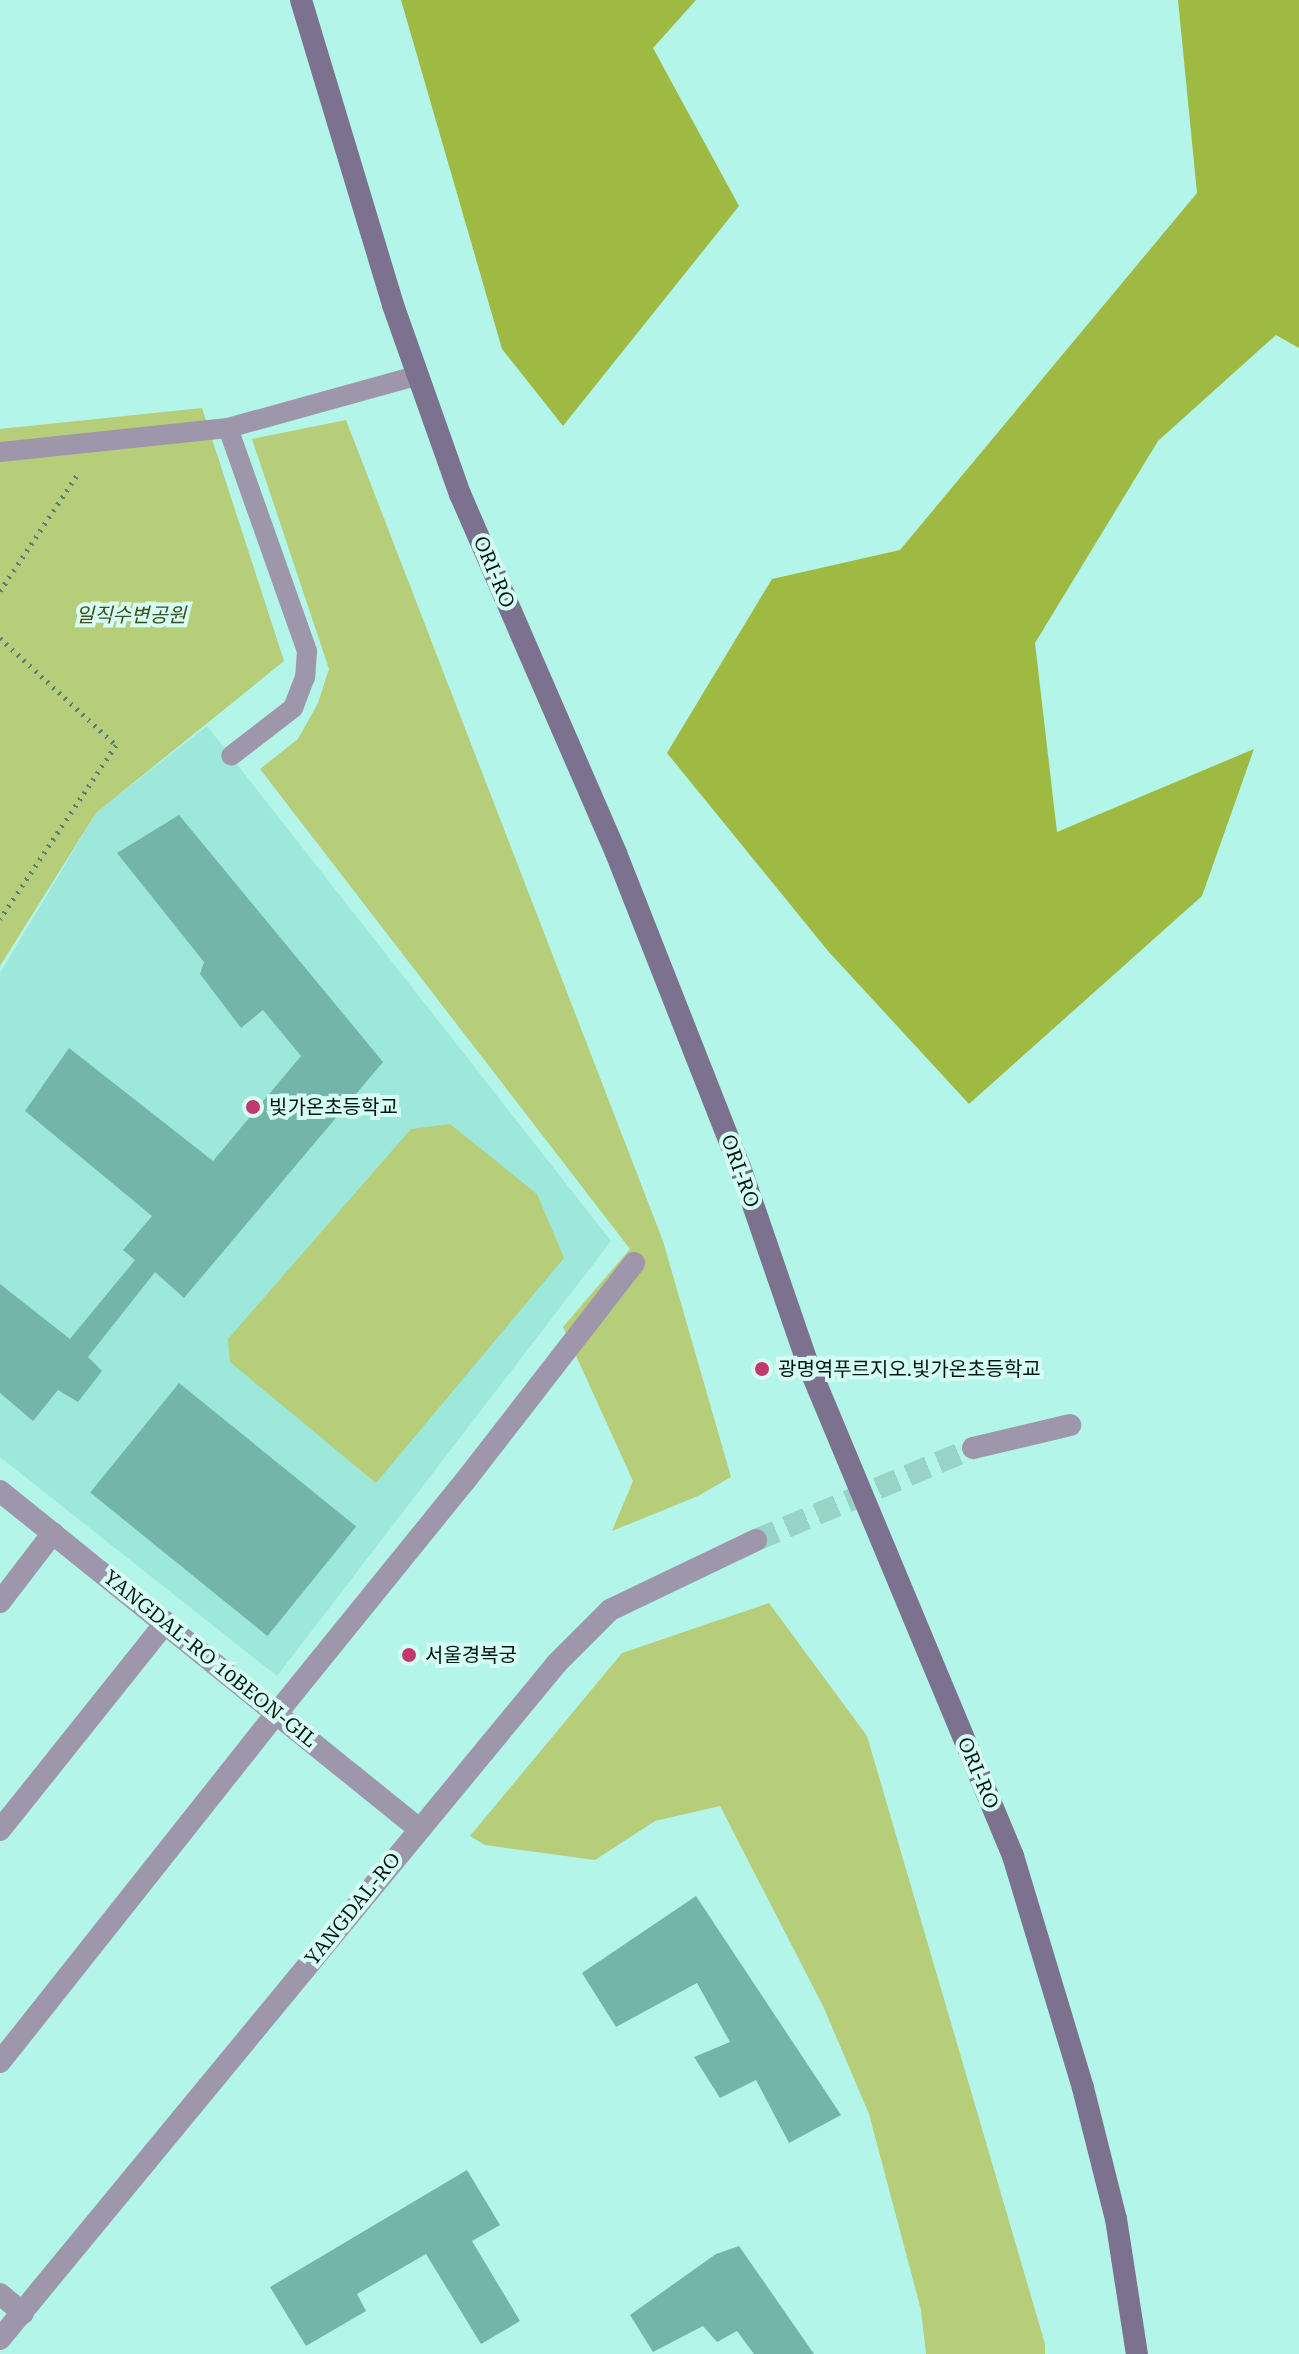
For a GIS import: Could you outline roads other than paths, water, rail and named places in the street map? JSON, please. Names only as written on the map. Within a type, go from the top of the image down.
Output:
[{"type":"main road","name":"ORI-RO","points":[[301,0],[393,305],[460,494],[616,853],[740,1167],[807,1362],[1013,1856],[1083,2088],[1116,2219],[1137,2354]]},
{"type":"street","points":[[0,2062],[465,1481],[634,1263]]},
{"type":"street","points":[[973,1448],[1070,1425]]},
{"type":"street","name":"YANGDAL-RO 10BEON-GIL","points":[[0,1491],[418,1828]]},
{"type":"street","points":[[0,1602],[53,1533]]},
{"type":"street","name":"YANGDAL-RO","points":[[0,2339],[557,1663],[610,1610],[756,1540]]},
{"type":"street","points":[[0,1830],[166,1622]]},
{"type":"street","points":[[0,2294],[23,2313]]},
{"type":"lane","points":[[0,452],[228,428],[419,375]]},
{"type":"lane","points":[[228,428],[307,651],[305,677],[293,708],[231,756]]},
{"type":"tunnel","points":[[756,1540],[973,1448]]},
{"type":"place","name":"빛가온초등학교","points":[[253,1107]]},
{"type":"place","name":"광명역푸르지오.빛가온초등학교","points":[[762,1369]]},
{"type":"place","name":"서울경복궁","points":[[409,1655]]},
{"type":"park label","name":"일직수변공원","points":[[131,615]]}]
